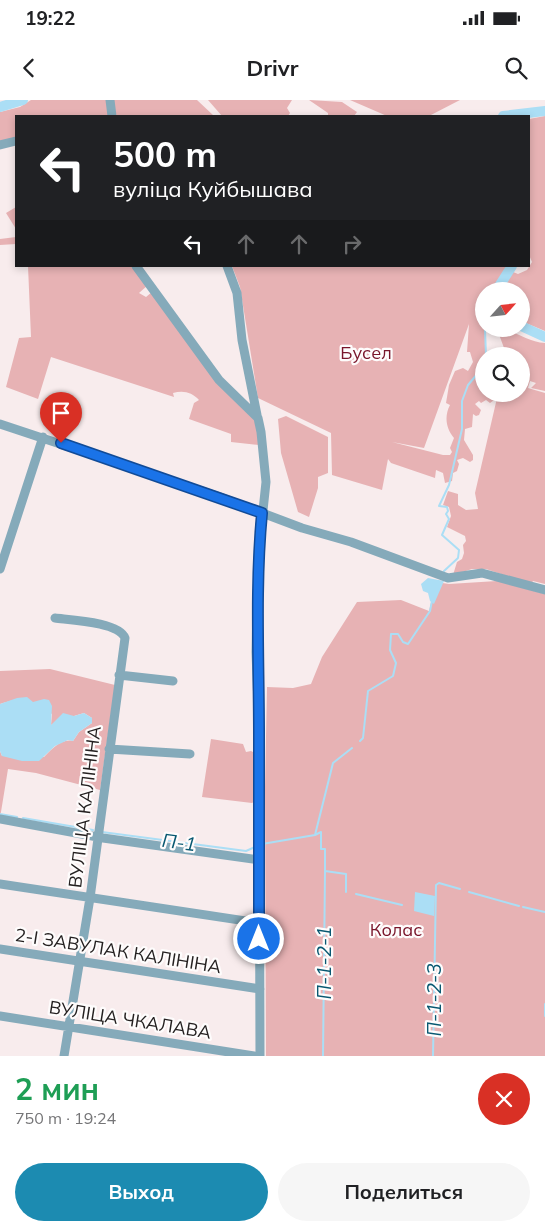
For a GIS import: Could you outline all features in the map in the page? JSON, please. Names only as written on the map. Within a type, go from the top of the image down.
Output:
[{"type":"street","points":[[110,100],[112,115]]},
{"type":"street","points":[[0,145],[15,141]]},
{"type":"street","points":[[137,267],[219,380],[258,418]]},
{"type":"street","points":[[227,267],[236,293],[242,340],[266,465],[258,558],[256,652],[260,1056]]},
{"type":"street","points":[[0,424],[351,542],[407,565],[418,566],[442,576],[455,578],[482,573],[545,590]]},
{"type":"street","points":[[0,569],[43,437]]},
{"type":"street","name":"ВУЛІЦА КАЛІНІНА","points":[[55,618],[90,622],[122,632],[125,641],[90,898],[64,1056]]},
{"type":"street","points":[[119,675],[173,681]]},
{"type":"street","points":[[109,749],[190,754]]},
{"type":"street","points":[[0,819],[97,837],[259,860]]},
{"type":"street","points":[[0,884],[259,923]]},
{"type":"street","name":"2-І ЗАВУЛАК КАЛІНІНА","points":[[0,949],[260,989]]},
{"type":"street","name":"ВУЛІЦА ЧКАЛАВА","points":[[0,1016],[254,1056]]},
{"type":"green space","points":[[31,100],[107,100],[110,115],[15,115],[15,138],[0,143],[0,112],[20,107]]},
{"type":"green space","points":[[114,100],[197,100],[213,115],[116,115],[112,107]]},
{"type":"green space","points":[[208,100],[292,100],[287,108],[290,113],[289,115],[221,115]]},
{"type":"green space","points":[[309,100],[342,102],[357,112],[355,115],[328,115],[328,113]]},
{"type":"green space","points":[[350,100],[460,100],[431,115],[385,115]]},
{"type":"green space","points":[[545,116],[545,331],[530,325],[530,282],[507,282],[513,272],[518,274],[530,267],[532,262],[530,257],[530,119]]},
{"type":"green space","points":[[15,208],[15,227],[6,213]]},
{"type":"green space","points":[[15,237],[15,244],[0,245],[0,239]]},
{"type":"green space","points":[[28,267],[134,267],[148,285],[139,293],[146,297],[152,292],[253,417],[259,432],[259,445],[231,442],[231,434],[189,419],[194,403],[199,400],[190,393],[173,393],[174,397],[51,357],[38,399],[6,387],[19,338],[31,337]]},
{"type":"green space","name":"Бусел","points":[[232,267],[508,267],[498,282],[475,282],[475,338],[485,338],[486,347],[475,347],[475,402],[478,402],[475,404],[481,410],[479,415],[473,414],[472,427],[465,429],[464,440],[473,455],[473,460],[470,462],[463,458],[457,460],[459,464],[457,471],[453,473],[452,481],[445,483],[443,473],[436,470],[435,478],[391,463],[388,459],[382,490],[332,475],[331,433],[258,398],[240,287]],"holes":[[[469,324],[467,352],[470,352],[473,362],[468,371],[463,368],[455,371],[449,385],[446,403],[450,405],[447,418],[448,427],[454,438],[450,448],[452,452],[450,455],[443,455],[392,442],[424,448]]]},
{"type":"green space","name":"Бусел","points":[[500,338],[527,338],[545,343],[545,391],[531,388],[536,383],[530,381],[530,347],[504,347]]},
{"type":"green space","name":"Бусел","points":[[530,389],[545,393],[545,584],[533,581],[531,584],[486,569],[472,569],[453,575],[457,562],[462,559],[464,553],[463,545],[466,541],[465,536],[447,527],[451,516],[449,507],[443,505],[448,491],[458,494],[458,505],[466,510],[478,509],[475,493],[496,402],[530,402]]},
{"type":"green space","points":[[286,416],[328,437],[328,473],[318,477],[318,488],[309,517],[298,512],[281,453],[278,419]]},
{"type":"green space","name":"Колас","points":[[497,581],[545,594],[545,1056],[266,1056],[265,787],[267,687],[293,688],[311,684],[322,657],[357,602],[401,600],[429,611],[436,582],[449,584]]},
{"type":"green space","points":[[50,669],[115,685],[100,790],[36,773],[8,769],[0,818],[0,751],[2,756],[44,757],[60,743],[73,741],[79,732],[92,723],[92,718],[84,713],[66,716],[51,725],[52,714],[32,703],[16,700],[0,704],[0,671]]},
{"type":"green space","points":[[211,739],[243,744],[246,752],[251,751],[255,753],[255,801],[252,803],[202,797]]},
{"type":"water","points":[[428,578],[444,581],[434,604],[430,601],[428,593],[423,591],[421,584]]},
{"type":"water","points":[[27,697],[33,702],[44,699],[49,700],[52,706],[51,725],[63,713],[74,716],[84,713],[92,718],[92,723],[79,732],[73,741],[68,740],[55,746],[39,761],[22,761],[2,756],[0,751],[0,704],[17,698]]},
{"type":"water","points":[[415,892],[435,896],[434,916],[414,911]]},
{"type":"waterway","points":[[0,107],[23,100]]},
{"type":"waterway","points":[[511,115],[545,111]]},
{"type":"waterway","points":[[502,282],[511,267]]},
{"type":"waterway","points":[[530,330],[545,337]]},
{"type":"waterway","points":[[485,338],[486,347]]},
{"type":"waterway","points":[[444,571],[458,558],[459,550],[442,535],[449,519],[446,514],[448,511],[447,507],[439,506],[449,485],[462,429],[462,401],[468,385],[475,377]]},
{"type":"waterway","points":[[360,741],[363,738],[368,691],[393,676],[396,663],[390,650],[391,634],[398,634],[403,642],[408,644],[430,611],[432,601]]},
{"type":"waterway","name":"П-1","points":[[262,844],[315,835],[333,763],[352,748]]},
{"type":"waterway","name":"П-1","points":[[0,814],[17,817]]},
{"type":"waterway","name":"П-1","points":[[23,818],[93,830]]},
{"type":"waterway","name":"П-1","points":[[102,832],[246,851],[255,847]]},
{"type":"waterway","points":[[315,835],[321,832],[321,849],[325,849],[325,871],[346,874],[346,892]]},
{"type":"waterway","name":"П-1-2-1","points":[[323,1056],[325,871]]},
{"type":"waterway","name":"П-1-2-3","points":[[433,1056],[436,885],[439,883],[460,889]]},
{"type":"waterway","points":[[469,892],[519,906]]},
{"type":"waterway","points":[[356,894],[402,905]]},
{"type":"waterway","points":[[523,907],[545,912]]},
{"type":"waterway","points":[[545,1004],[545,1016]]},
{"type":"route","points":[[61,443],[220,496],[262,513],[258,558],[256,652],[259,731],[259,939]]}]
